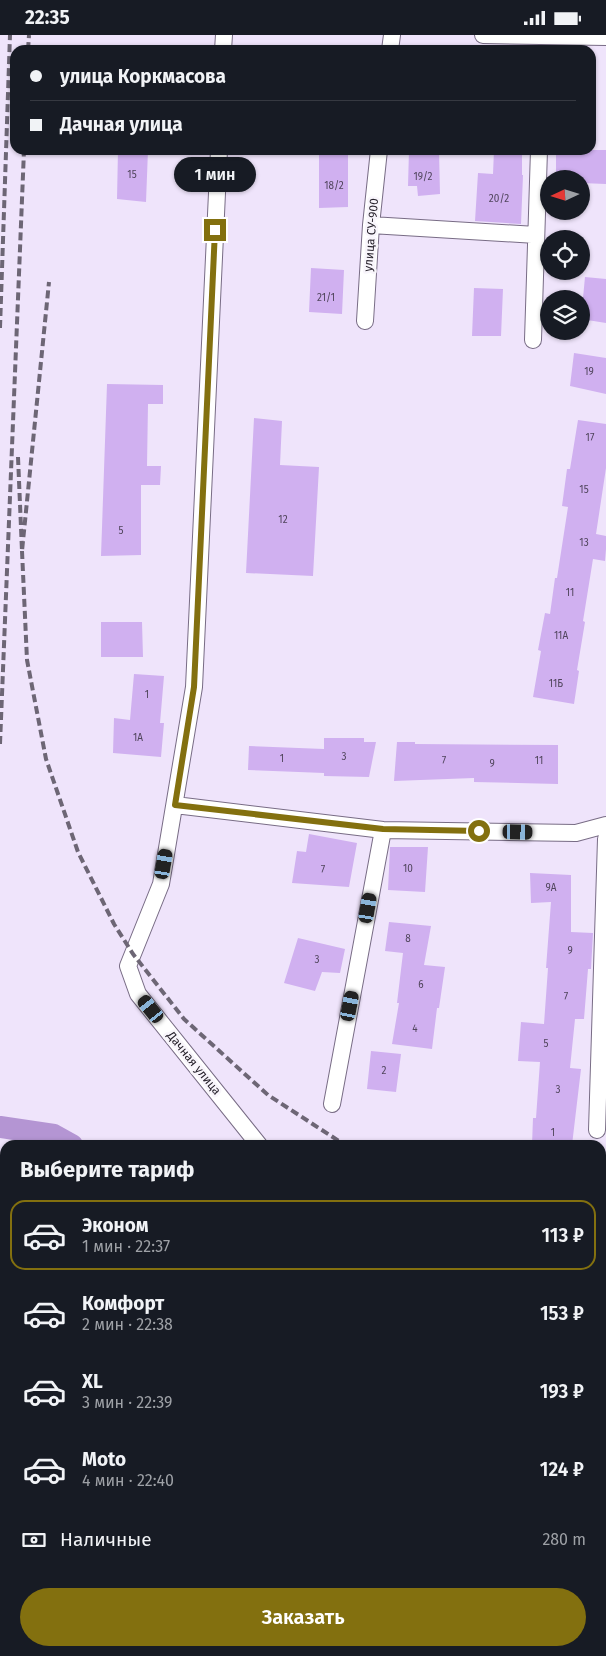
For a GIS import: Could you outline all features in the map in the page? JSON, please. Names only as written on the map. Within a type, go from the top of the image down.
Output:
[{"type":"street","points":[[483,35],[543,43],[606,37]]},
{"type":"street","name":"Дачная улица","points":[[219,155],[194,687],[161,884],[128,966],[138,994],[254,1140]]},
{"type":"street","name":"улица СУ-900","points":[[365,321],[371,225],[379,155]]},
{"type":"street","points":[[532,340],[539,155]]},
{"type":"street","points":[[371,225],[536,235]]},
{"type":"street","points":[[175,805],[383,829],[576,833],[606,825]]},
{"type":"street","points":[[332,1104],[383,829]]},
{"type":"street","points":[[597,1130],[606,839]]},
{"type":"building","points":[[596,150],[606,150],[606,184],[590,183],[590,170],[556,170],[556,155],[596,155]]},
{"type":"building","points":[[118,155],[148,155],[146,202],[117,199]]},
{"type":"building","points":[[319,155],[348,155],[348,207],[319,208]]},
{"type":"building","points":[[409,155],[439,155],[440,194],[418,196],[417,186],[408,186]]},
{"type":"building","points":[[494,155],[522,155],[521,224],[475,221],[478,173],[493,174]]},
{"type":"building","points":[[311,268],[344,270],[342,314],[309,312]]},
{"type":"building","points":[[590,277],[606,279],[606,323],[590,320],[590,290],[584,290],[585,280],[590,280]]},
{"type":"building","points":[[474,288],[503,289],[501,336],[472,336]]},
{"type":"building","points":[[574,353],[606,358],[606,394],[570,386]]},
{"type":"building","points":[[107,384],[163,385],[163,404],[148,404],[147,466],[161,466],[160,485],[141,485],[141,555],[101,556]]},
{"type":"building","points":[[254,418],[282,421],[280,465],[319,467],[313,576],[246,573]]},
{"type":"building","points":[[578,420],[606,424],[606,468],[596,534],[606,536],[606,549],[605,561],[593,559],[583,621],[585,622],[577,670],[579,671],[574,704],[533,697],[541,651],[538,650],[545,613],[550,614],[555,578],[557,578],[568,507],[562,506],[567,469],[570,469]]},
{"type":"building","points":[[101,622],[142,622],[143,657],[101,657]]},
{"type":"building","points":[[134,674],[164,676],[160,723],[164,723],[161,757],[113,753],[114,718],[130,720]]},
{"type":"building","points":[[324,738],[364,738],[364,742],[376,742],[369,777],[324,776],[324,773],[248,770],[249,746],[324,749]]},
{"type":"building","points":[[397,742],[415,742],[415,744],[558,745],[558,784],[474,782],[474,778],[394,781]]},
{"type":"building","points":[[309,834],[357,843],[349,887],[292,883],[297,851],[306,852]]},
{"type":"building","points":[[390,847],[428,847],[425,892],[388,890]]},
{"type":"building","points":[[530,873],[571,875],[571,932],[593,933],[591,969],[588,969],[584,1019],[575,1019],[570,1068],[581,1069],[573,1140],[532,1140],[533,1118],[536,1118],[540,1062],[518,1061],[521,1022],[544,1024],[551,902],[531,903]]},
{"type":"building","points":[[389,922],[431,926],[424,965],[445,967],[432,1049],[392,1044],[399,1003],[397,1003],[403,953],[385,951]]},
{"type":"building","points":[[298,938],[345,949],[340,973],[322,972],[315,991],[284,983]]},
{"type":"building","points":[[371,1051],[401,1054],[396,1092],[367,1089]]},
{"type":"waterway","points":[[0,1127],[54,1135],[63,1140]]},
{"type":"railway","points":[[0,328],[10,35]]},
{"type":"railway","points":[[28,45],[29,35]]},
{"type":"railway","points":[[0,744],[24,155]]},
{"type":"railway","points":[[18,457],[22,551],[49,282]]},
{"type":"railway","points":[[22,551],[27,660],[46,759],[78,852],[114,924],[133,954],[184,1019],[268,1095],[337,1140]]},
{"type":"route","points":[[215,230],[194,687],[175,805],[383,829],[479,831]]}]
